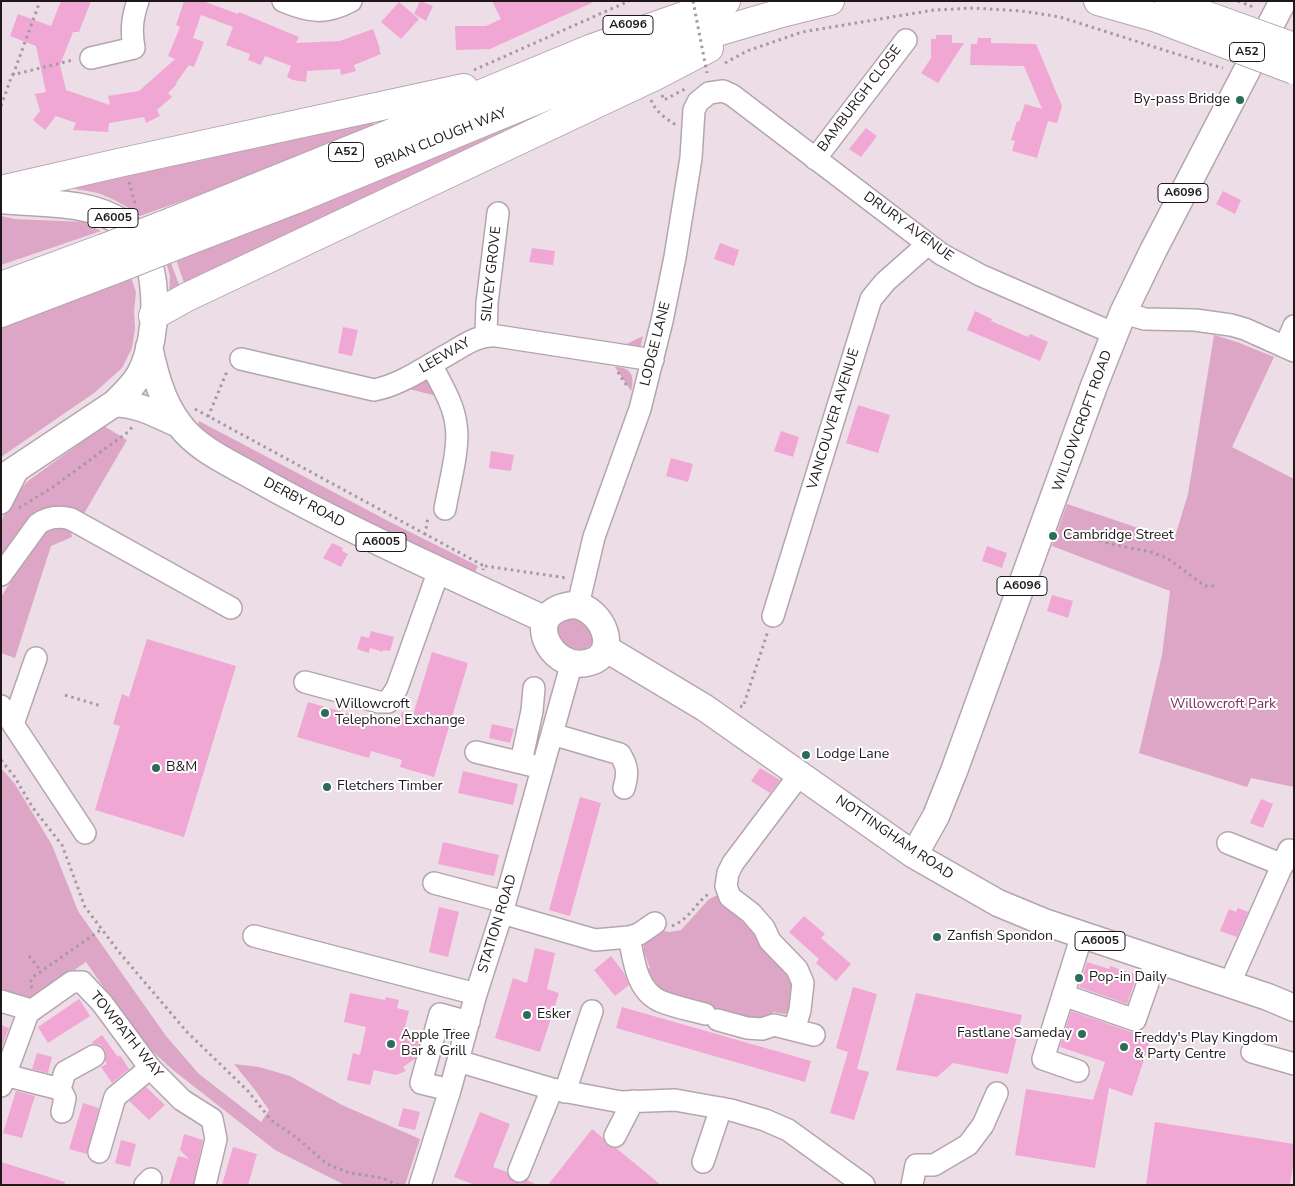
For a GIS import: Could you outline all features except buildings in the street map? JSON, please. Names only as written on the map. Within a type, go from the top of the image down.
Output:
[{"type":"highway","name":"A6096","points":[[590,49],[667,1]]},
{"type":"highway","name":"BRIAN CLOUGH WAY","points":[[1,313],[109,259],[176,232],[520,77],[590,49],[726,1]]},
{"type":"highway","name":"BRIAN CLOUGH WAY","points":[[176,232],[294,200],[679,44],[750,22],[830,1]]},
{"type":"highway","name":"A52","points":[[1098,1],[1146,15],[1202,24],[1294,47]]},
{"type":"highway","name":"A52","points":[[1168,1],[1202,24],[1294,70]]},
{"type":"highway","points":[[153,316],[187,297],[655,76],[728,38],[750,22]]},
{"type":"highway","points":[[1,190],[520,77]]},
{"type":"highway","name":"BRIAN CLOUGH WAY","points":[[1,286],[109,259]]},
{"type":"main road","name":"WILLOWCROFT ROAD","points":[[914,855],[936,816],[954,771],[1119,323],[1153,251],[1283,1]]},
{"type":"main road","name":"A6005","points":[[1,200],[83,208],[105,214],[126,224],[143,245],[151,267],[154,288],[149,347]]},
{"type":"main road","points":[[10,474],[115,403],[140,375],[149,347]]},
{"type":"main road","name":"DERBY ROAD","points":[[149,347],[156,378],[186,416],[193,438],[218,456],[294,499],[440,570],[480,577],[546,620]]},
{"type":"main road","name":"DERBY ROAD","points":[[115,403],[130,404],[186,416]]},
{"type":"main road","points":[[580,593],[604,629],[606,641],[601,656],[586,664],[572,662],[558,656],[544,636],[546,620],[550,614],[580,593]]},
{"type":"main road","name":"NOTTINGHAM ROAD","points":[[605,648],[705,708],[914,855],[998,903],[1044,922],[1229,984],[1294,1008]]},
{"type":"street","points":[[91,58],[134,48],[131,34],[132,20],[138,1]]},
{"type":"street","points":[[282,1],[313,11],[333,9],[351,1]]},
{"type":"street","name":"BAMBURGH CLOSE","points":[[815,158],[906,40]]},
{"type":"street","name":"DRURY AVENUE","points":[[720,90],[732,95],[941,254],[980,275],[1119,323]]},
{"type":"street","name":"LODGE LANE","points":[[580,593],[594,537],[640,409],[653,360],[675,257],[691,158],[694,110],[703,96],[720,90]]},
{"type":"street","name":"SILVEY GROVE","points":[[486,335],[487,303],[498,213]]},
{"type":"street","name":"VANCOUVER AVENUE","points":[[773,616],[871,298],[885,282],[928,244]]},
{"type":"street","points":[[1119,323],[1145,319],[1195,320],[1231,324],[1289,349],[1294,326]]},
{"type":"street","name":"LEEWAY","points":[[241,359],[374,390],[390,386],[468,342],[486,335],[653,360]]},
{"type":"street","points":[[431,364],[453,411],[457,425],[445,509]]},
{"type":"street","points":[[6,508],[10,474]]},
{"type":"street","points":[[1,575],[38,524],[45,520],[66,518],[71,519],[232,608]]},
{"type":"street","points":[[305,682],[379,702],[388,702],[397,688],[440,570]]},
{"type":"street","points":[[13,724],[36,658]]},
{"type":"street","name":"STATION ROAD","points":[[422,1178],[470,1022],[476,994],[503,908],[572,662]]},
{"type":"street","points":[[521,762],[532,711],[534,688]]},
{"type":"street","points":[[1,706],[85,833]]},
{"type":"street","points":[[552,734],[620,754],[626,764],[628,775],[624,788]]},
{"type":"street","points":[[476,752],[542,768]]},
{"type":"street","points":[[629,937],[637,973],[644,988],[660,1001],[747,1028],[762,1029],[774,1025],[804,1033],[800,1010],[803,983],[797,969],[770,941],[764,928],[757,920],[730,897],[726,886],[733,862],[800,774]]},
{"type":"street","points":[[1228,843],[1286,858],[1229,984]]},
{"type":"street","points":[[434,883],[595,940],[629,937],[639,934],[655,923]]},
{"type":"street","points":[[1078,1071],[1043,1058],[1082,935]]},
{"type":"street","points":[[254,936],[476,994]]},
{"type":"street","points":[[1063,995],[1135,1020],[1156,960]]},
{"type":"street","name":"TOWPATH WAY","points":[[36,1007],[72,982],[82,982],[102,1003],[150,1068],[182,1100],[212,1119],[216,1139],[205,1185]]},
{"type":"street","points":[[1,1001],[36,1007]]},
{"type":"street","points":[[36,1007],[28,1013],[3,1081],[60,1089]]},
{"type":"street","points":[[519,1171],[558,1091],[592,1010]]},
{"type":"street","points":[[450,1090],[420,1083],[440,1014],[470,1022]]},
{"type":"street","points":[[1252,1052],[1294,1064]]},
{"type":"street","points":[[62,1112],[65,1098],[60,1089],[65,1072],[94,1056]]},
{"type":"street","points":[[458,1061],[558,1091],[621,1102],[675,1100],[721,1108],[765,1120],[788,1130],[864,1185]]},
{"type":"street","points":[[99,1152],[115,1097],[150,1068]]},
{"type":"street","points":[[912,1185],[916,1165],[934,1165],[968,1145],[982,1125],[997,1093]]},
{"type":"street","points":[[615,1136],[632,1102]]},
{"type":"street","points":[[703,1162],[721,1108]]},
{"type":"path","points":[[1,106],[40,1]]},
{"type":"path","points":[[693,1],[707,73]]},
{"type":"path","points":[[718,67],[747,51],[802,32],[934,10],[973,8],[1022,11],[1060,17],[1244,74]]},
{"type":"path","points":[[12,75],[79,59],[91,58]]},
{"type":"path","points":[[607,352],[640,409]]},
{"type":"path","points":[[208,416],[232,358],[241,359]]},
{"type":"path","points":[[186,416],[208,416],[480,577],[580,593]]},
{"type":"path","points":[[6,508],[54,487],[128,432],[134,423]]},
{"type":"path","points":[[1044,525],[1159,555],[1167,558],[1205,586],[1218,586]]},
{"type":"path","points":[[736,703],[743,708],[773,616]]},
{"type":"path","points":[[65,695],[100,706]]},
{"type":"path","points":[[1,760],[14,776],[33,808],[62,845],[85,907],[159,1001],[187,1032],[248,1091],[270,1120],[297,1138],[327,1164],[350,1172],[382,1178],[398,1185]]},
{"type":"path","points":[[655,923],[664,927],[682,922],[703,897],[726,886]]},
{"type":"path","points":[[36,1007],[30,982],[33,977],[102,929]]},
{"type":"path","points":[[29,956],[41,971]]},
{"type":"green space","points":[[600,89],[479,148],[477,144],[229,263],[214,268],[185,286],[177,262],[180,258]]},
{"type":"green space","points":[[372,122],[374,125],[252,176],[140,216],[103,195],[66,186]]},
{"type":"green space","points":[[1,216],[15,219],[84,222],[101,231],[1,265]]},
{"type":"green space","points":[[171,263],[181,290],[169,294],[170,276],[167,265]]},
{"type":"green space","points":[[131,277],[136,292],[135,328],[132,348],[122,368],[94,393],[1,457],[1,326]]},
{"type":"green space","name":"Willowcroft Park","points":[[1214,335],[1274,357],[1232,447],[1294,479],[1294,787],[1251,778],[1247,787],[1139,753],[1162,655],[1170,591],[1052,546],[1067,504],[1174,540],[1188,494]]},
{"type":"green space","points":[[643,336],[640,348],[612,351]]},
{"type":"green space","points":[[615,367],[621,367],[631,374],[633,381],[631,391]]},
{"type":"green space","points":[[428,378],[441,397],[409,389]]},
{"type":"green space","points":[[199,421],[390,522],[478,566],[473,576],[248,462],[198,425]]},
{"type":"green space","points":[[104,426],[127,440],[82,517],[65,510],[1,561],[2,519],[15,496],[28,481]]},
{"type":"green space","points":[[56,525],[70,526],[72,537],[51,546],[15,658],[1,653],[1,597],[42,532]]},
{"type":"green space","points":[[572,616],[590,625],[593,642],[585,649],[575,649],[565,645],[557,635],[557,624]]},
{"type":"green space","points":[[1,768],[15,784],[52,845],[78,911],[166,1036],[199,1074],[261,1122],[269,1110],[234,1064],[259,1067],[290,1076],[342,1105],[420,1139],[405,1185],[345,1185],[275,1150],[173,1070],[141,1041],[86,962],[28,1002],[1,994]]},
{"type":"green space","points":[[720,894],[749,920],[796,986],[791,1011],[785,1014],[773,1012],[769,1023],[739,1022],[652,986],[645,970],[650,968],[644,951],[646,939],[656,930],[670,932],[681,930],[709,899]]},
{"type":"place","name":"By-pass Bridge","points":[[1240,100]]},
{"type":"place","name":"Cambridge Street","points":[[1053,536]]},
{"type":"place","name":"Willowcroft Telephone Exchange","points":[[325,713]]},
{"type":"place","name":"Lodge Lane","points":[[806,755]]},
{"type":"place","name":"B&M","points":[[156,768]]},
{"type":"place","name":"Fletchers Timber","points":[[327,787]]},
{"type":"place","name":"Zanfish Spondon","points":[[937,937]]},
{"type":"place","name":"Pop-in Daily","points":[[1079,978]]},
{"type":"place","name":"Esker","points":[[527,1015]]},
{"type":"place","name":"Fastlane Sameday","points":[[1082,1034]]},
{"type":"place","name":"Apple Tree Bar & Grill","points":[[391,1044]]},
{"type":"place","name":"Freddy's Play Kingdom & Party Centre","points":[[1124,1047]]}]
